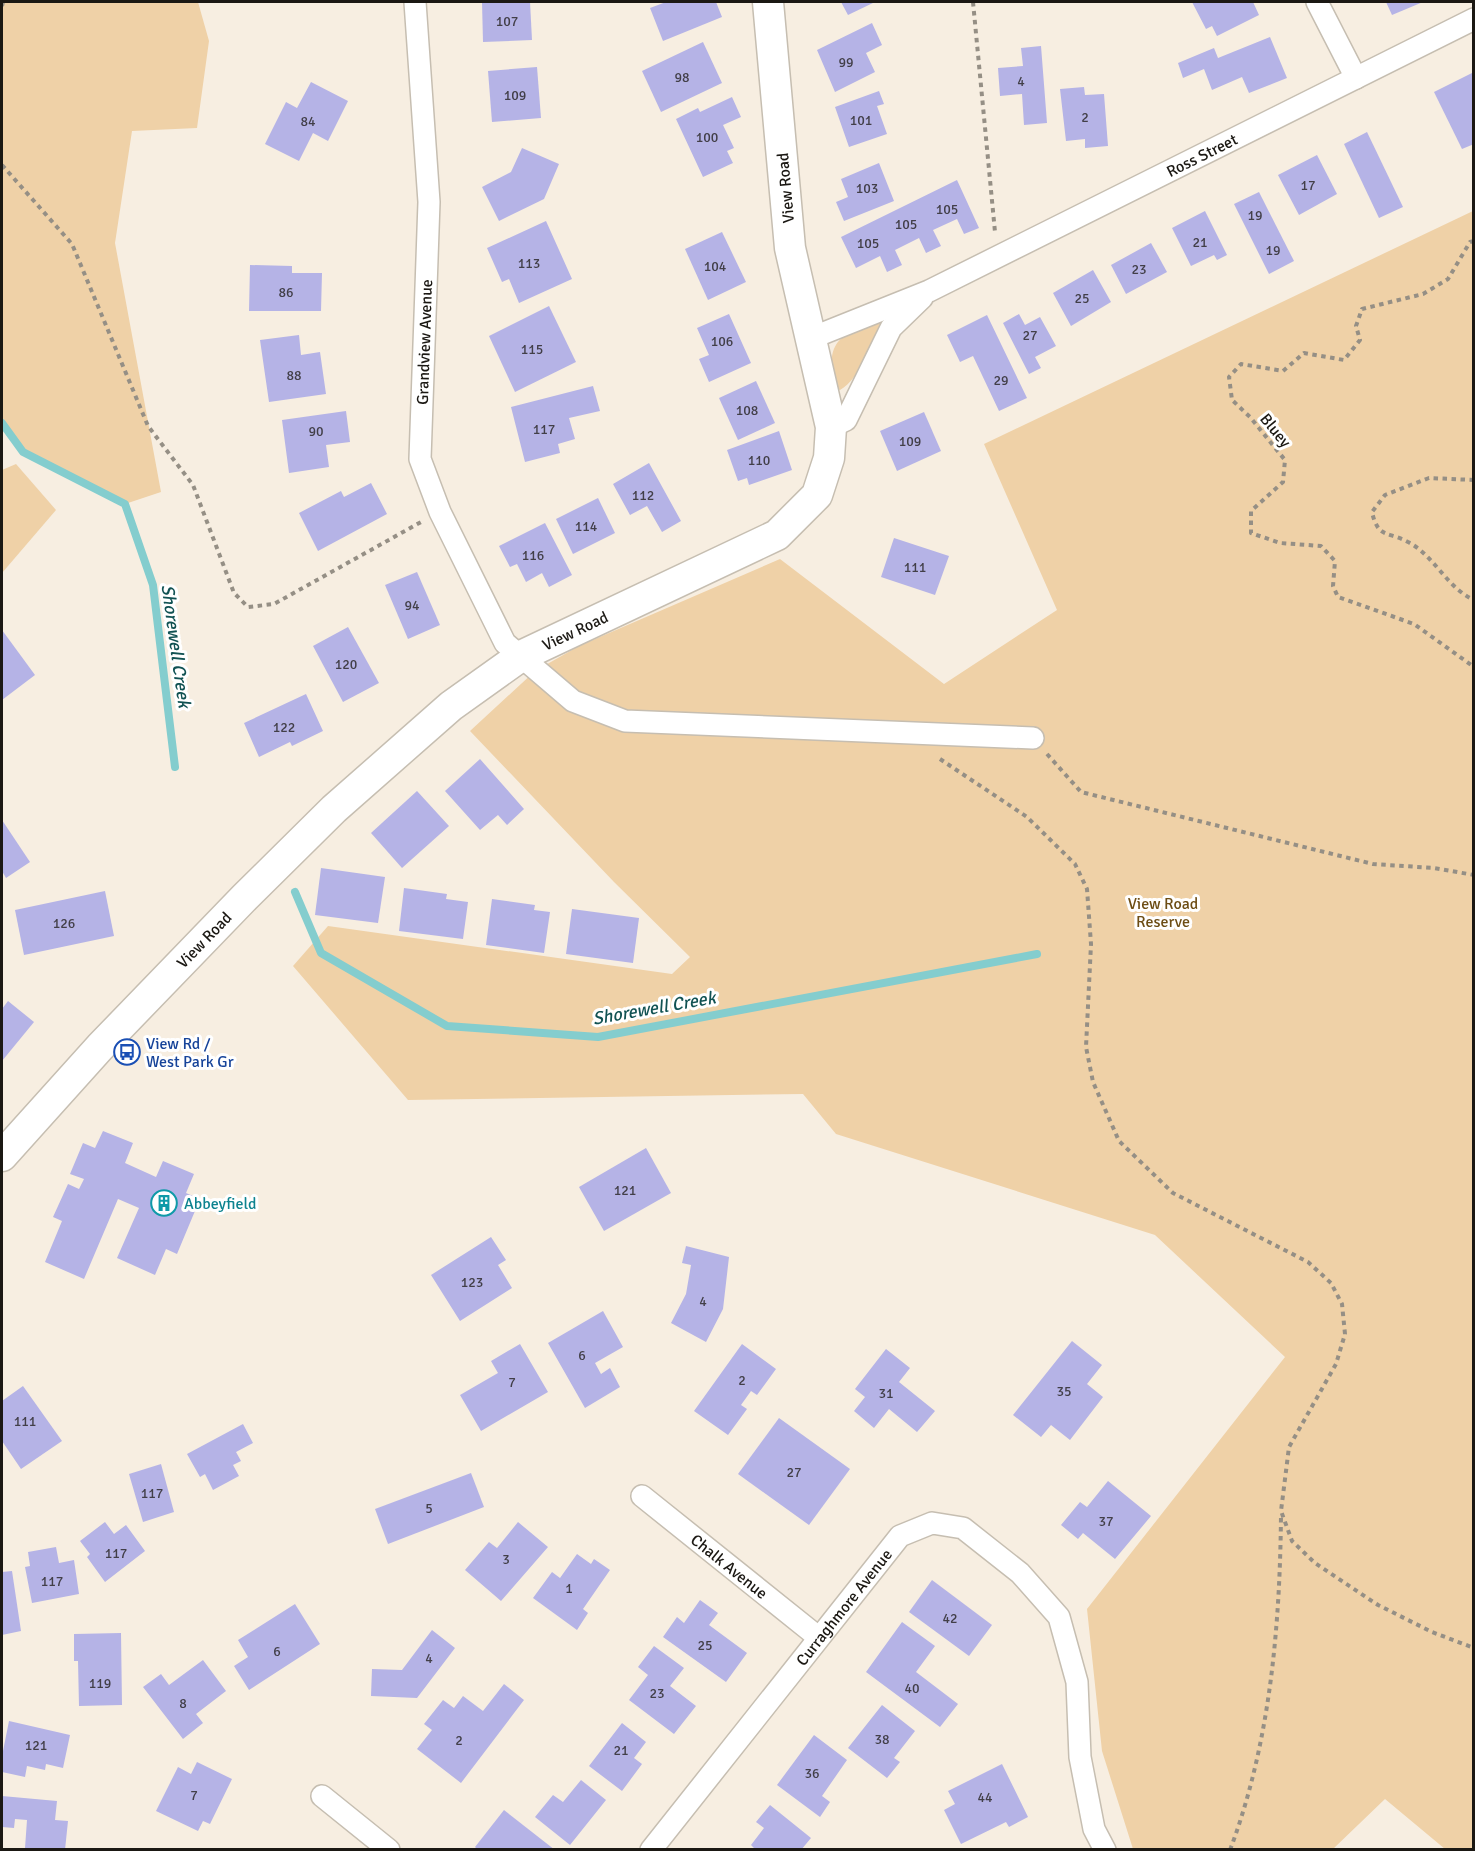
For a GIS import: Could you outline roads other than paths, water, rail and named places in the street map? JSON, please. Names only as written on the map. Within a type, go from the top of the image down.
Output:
[{"type":"street","name":"Grandview Avenue","points":[[415,2],[429,202],[420,459],[440,512],[505,644],[573,701],[625,722],[1033,738]]},
{"type":"street","name":"View Road","points":[[2,1156],[178,965],[334,809],[451,706],[521,656],[777,535],[817,495],[829,458],[831,427],[790,248],[768,2]]},
{"type":"street","points":[[1317,2],[1356,78]]},
{"type":"street","name":"Ross Street","points":[[809,339],[929,291],[1473,19]]},
{"type":"street","name":"Ross Street","points":[[831,427],[846,420],[891,328],[929,291]]},
{"type":"street","name":"Chalk Avenue","points":[[642,1496],[818,1637]]},
{"type":"street","name":"Curraghmore Avenue","points":[[651,1850],[900,1536],[932,1523],[963,1528],[1020,1573],[1059,1617],[1077,1682],[1080,1757],[1094,1829],[1105,1850]]},
{"type":"street","points":[[321,1796],[389,1850]]},
{"type":"waterway","name":"Shorewell Creek","points":[[2,423],[23,452],[125,504],[153,585],[175,767]]},
{"type":"waterway","name":"Shorewell Creek","points":[[295,892],[321,953],[447,1026],[598,1037],[1037,954]]},
{"type":"place","name":"View Rd / West Park Gr","points":[[127,1052]]},
{"type":"place","name":"Abbeyfield","points":[[164,1203]]},
{"type":"park label","name":"View Road Reserve","points":[[1163,912]]}]
